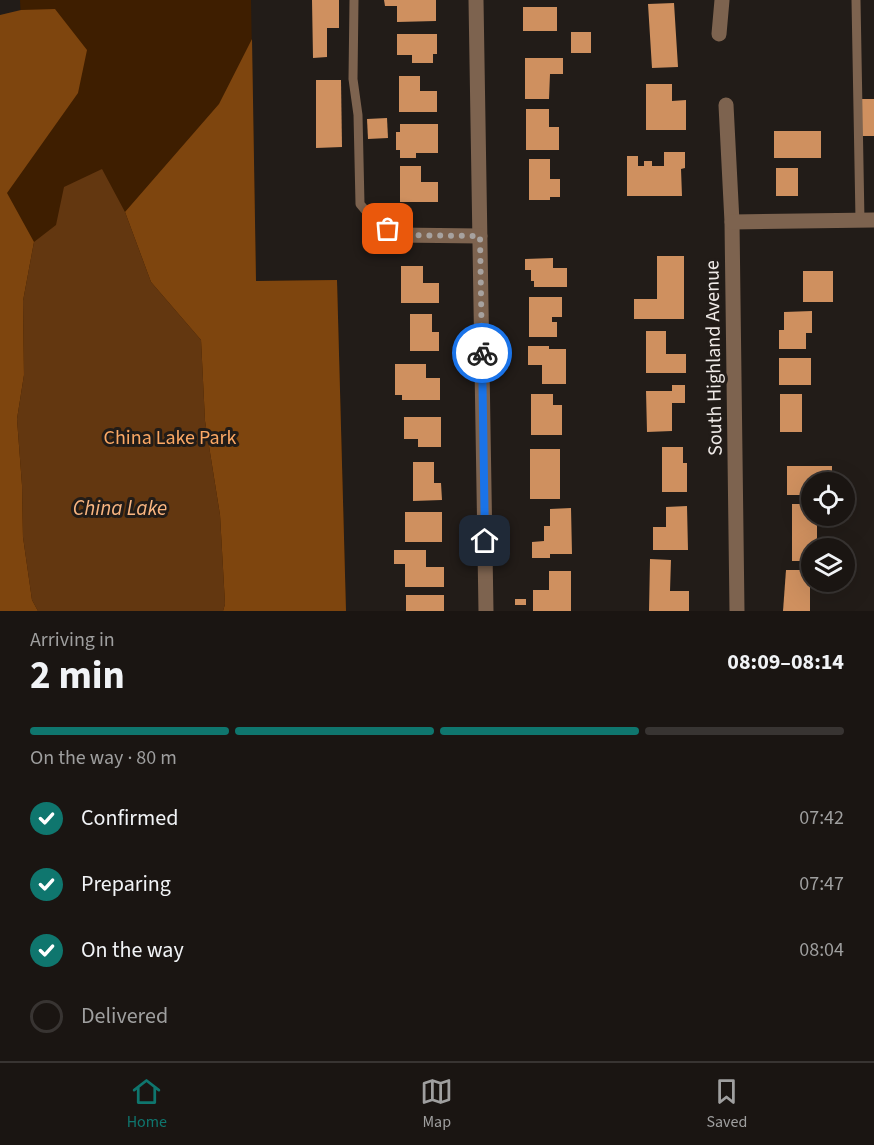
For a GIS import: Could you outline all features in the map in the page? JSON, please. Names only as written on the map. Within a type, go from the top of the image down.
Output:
[{"type":"street","points":[[476,0],[486,611]]},
{"type":"street","points":[[719,34],[722,0]]},
{"type":"street","name":"South Highland Avenue","points":[[726,105],[732,222],[738,611]]},
{"type":"street","points":[[732,222],[867,220]]},
{"type":"street","points":[[397,235],[480,236]]},
{"type":"lane","points":[[354,0],[353,79],[358,115],[360,204],[371,217],[397,235]]},
{"type":"lane","points":[[856,0],[867,220]]},
{"type":"green space","name":"China Lake Park","points":[[20,0],[251,0],[256,281],[337,280],[346,611],[0,611],[0,40],[22,40]]},
{"type":"shaded area","points":[[55,9],[87,50],[78,93],[7,193],[34,242],[23,301],[24,375],[17,419],[23,537],[32,600],[38,611],[0,611],[0,15],[21,10]]},
{"type":"shaded area","points":[[252,39],[256,281],[337,280],[346,611],[223,611],[225,604],[220,515],[205,421],[201,340],[151,282],[125,212],[219,104]]},
{"type":"water","name":"China Lake","points":[[102,169],[125,212],[151,282],[201,340],[205,421],[220,515],[225,604],[223,611],[38,611],[32,600],[23,537],[17,419],[24,375],[23,301],[34,242],[56,225],[64,187]]},
{"type":"building","points":[[312,0],[339,0],[339,28],[327,28],[327,57],[313,58]]},
{"type":"building","points":[[384,0],[436,0],[436,21],[397,22],[397,6],[385,6]]},
{"type":"building","points":[[674,3],[678,67],[652,68],[648,4]]},
{"type":"building","points":[[523,7],[557,7],[557,31],[523,31]]},
{"type":"building","points":[[571,32],[591,32],[591,53],[571,53]]},
{"type":"building","points":[[397,34],[437,34],[437,54],[433,54],[433,63],[412,63],[412,55],[397,55]]},
{"type":"building","points":[[525,58],[563,58],[563,74],[550,74],[549,99],[525,99]]},
{"type":"building","points":[[399,76],[420,76],[420,91],[437,91],[437,112],[399,112]]},
{"type":"building","points":[[316,80],[341,80],[342,147],[316,148]]},
{"type":"building","points":[[646,84],[672,84],[672,101],[686,100],[686,130],[646,130]]},
{"type":"building","points":[[862,99],[874,99],[874,136],[862,136]]},
{"type":"building","points":[[526,109],[549,109],[549,127],[559,127],[559,150],[526,150]]},
{"type":"building","points":[[387,118],[388,138],[368,139],[367,119]]},
{"type":"building","points":[[400,124],[438,124],[438,153],[416,153],[416,158],[400,158],[400,150],[396,150],[396,132],[400,132]]},
{"type":"building","points":[[774,131],[821,131],[821,158],[774,158]]},
{"type":"building","points":[[664,152],[685,152],[685,168],[681,169],[682,196],[627,196],[627,156],[638,156],[638,166],[644,166],[644,161],[652,161],[652,166],[664,166]]},
{"type":"building","points":[[529,159],[550,159],[550,179],[560,179],[560,197],[550,197],[550,200],[529,200]]},
{"type":"building","points":[[400,166],[421,166],[421,182],[438,182],[438,202],[400,202]]},
{"type":"building","points":[[776,168],[798,168],[798,196],[776,196]]},
{"type":"building","points":[[657,256],[684,256],[684,319],[634,319],[634,299],[657,299]]},
{"type":"building","points":[[553,258],[553,268],[567,268],[567,287],[534,287],[534,281],[531,281],[531,270],[525,270],[525,259]]},
{"type":"building","points":[[401,266],[423,266],[423,283],[439,283],[439,303],[401,303]]},
{"type":"building","points":[[803,271],[833,271],[833,302],[803,302]]},
{"type":"building","points":[[529,297],[562,297],[562,317],[552,317],[552,322],[557,322],[557,337],[529,337]]},
{"type":"building","points":[[812,311],[812,333],[806,333],[806,349],[779,349],[779,330],[784,330],[784,312]]},
{"type":"building","points":[[410,314],[432,314],[432,332],[439,332],[439,351],[410,351]]},
{"type":"building","points":[[646,331],[666,331],[666,354],[686,354],[686,373],[646,373]]},
{"type":"building","points":[[528,346],[566,349],[566,384],[542,384],[542,365],[528,365]]},
{"type":"building","points":[[779,358],[811,358],[811,385],[779,385]]},
{"type":"building","points":[[395,364],[426,364],[426,378],[440,378],[440,400],[402,400],[402,395],[395,395]]},
{"type":"building","points":[[672,385],[685,385],[685,403],[672,403],[672,431],[647,432],[646,391],[672,391]]},
{"type":"building","points":[[531,394],[553,394],[553,405],[562,405],[562,435],[531,435]]},
{"type":"building","points":[[780,394],[802,394],[802,432],[780,432]]},
{"type":"building","points":[[404,417],[441,417],[441,447],[418,447],[418,439],[404,439]]},
{"type":"building","points":[[662,447],[683,447],[683,463],[687,463],[687,492],[662,492]]},
{"type":"building","points":[[530,449],[560,449],[560,499],[530,499]]},
{"type":"building","points":[[413,462],[434,462],[434,483],[441,483],[442,500],[413,501]]},
{"type":"building","points":[[787,466],[832,466],[832,472],[801,472],[801,495],[787,495]]},
{"type":"building","points":[[792,504],[801,504],[801,526],[817,526],[817,538],[801,538],[801,561],[792,561]]},
{"type":"building","points":[[687,506],[688,550],[653,550],[653,527],[666,527],[666,507]]},
{"type":"building","points":[[571,508],[572,554],[550,554],[550,558],[532,558],[532,542],[544,541],[544,526],[550,526],[550,509]]},
{"type":"building","points":[[405,512],[442,512],[442,542],[405,542]]},
{"type":"building","points":[[394,550],[426,550],[426,567],[444,567],[444,587],[405,587],[405,564],[394,564]]},
{"type":"building","points":[[650,559],[671,560],[670,591],[689,591],[689,611],[649,611]]},
{"type":"building","points":[[786,570],[801,570],[801,592],[810,592],[810,611],[783,611]]},
{"type":"building","points":[[549,571],[571,571],[571,611],[533,611],[533,590],[549,590]]},
{"type":"building","points":[[406,595],[444,595],[444,611],[406,611]]},
{"type":"building","points":[[515,599],[526,599],[526,605],[515,605]]},
{"type":"way so far","points":[[388,229],[397,235],[480,236],[482,353]]},
{"type":"route","points":[[482,353],[485,541]]}]
